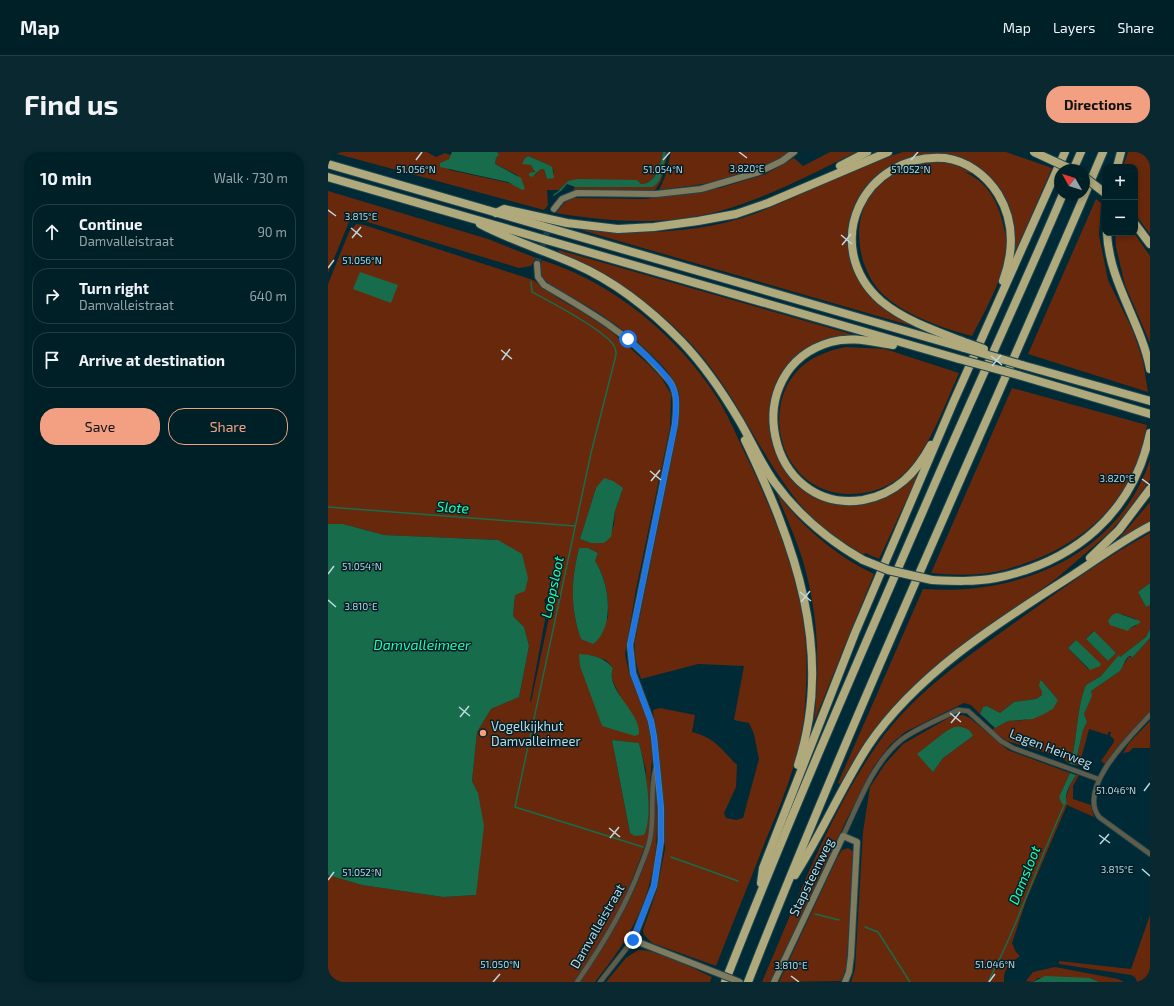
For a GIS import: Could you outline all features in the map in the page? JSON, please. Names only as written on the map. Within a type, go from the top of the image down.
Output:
[{"type":"highway","points":[[496,213],[504,209],[567,223],[618,229],[654,227],[736,214],[768,203],[806,185],[867,152]]},
{"type":"highway","points":[[806,185],[888,152]]},
{"type":"highway","points":[[1034,152],[1060,164]]},
{"type":"highway","points":[[759,896],[764,868],[854,633],[953,403],[1065,152]]},
{"type":"highway","points":[[1076,164],[1081,152]]},
{"type":"highway","points":[[748,982],[782,896],[857,718],[1103,152]]},
{"type":"highway","points":[[1118,164],[1122,152]]},
{"type":"highway","points":[[995,311],[998,294],[1008,265],[1011,235],[1005,207],[994,188],[977,171],[958,161],[929,157],[901,163],[878,177],[861,199],[855,212],[851,242],[859,272],[874,294],[892,309],[989,355],[1150,401]]},
{"type":"highway","points":[[328,164],[496,213],[966,345]]},
{"type":"highway","points":[[328,177],[1150,414]]},
{"type":"highway","points":[[1090,182],[1102,191]]},
{"type":"highway","points":[[725,982],[759,896],[937,479],[1060,200]]},
{"type":"highway","points":[[467,217],[496,233],[576,265],[626,294],[648,310],[682,342],[708,373],[738,418],[774,482],[789,501],[816,529],[832,542],[863,560],[888,570],[932,580],[963,581],[1008,575],[1038,565],[1074,546],[1107,519],[1130,489],[1140,468],[1150,433]]},
{"type":"highway","points":[[1138,228],[1150,244]]},
{"type":"highway","points":[[1107,236],[1112,265],[1145,349],[1150,369]]},
{"type":"highway","points":[[910,344],[892,344],[873,340],[843,340],[819,346],[790,368],[777,390],[772,413],[775,440],[786,465],[803,483],[825,496],[856,501],[873,498],[895,489],[914,472],[926,455],[953,403]]},
{"type":"highway","points":[[731,408],[764,479],[788,539],[799,572],[810,634],[812,657],[811,698],[806,731],[778,834]]},
{"type":"highway","points":[[1060,583],[1105,544],[1132,515],[1150,489]]},
{"type":"highway","points":[[782,896],[807,857],[849,778],[868,746],[888,719],[906,700],[948,661],[1060,583],[1124,541],[1150,526]]},
{"type":"street","points":[[554,208],[562,199],[577,193],[656,194],[701,189],[759,172],[782,161],[794,152]]},
{"type":"street","name":"Damvalleistraat","points":[[537,264],[538,277],[544,285],[605,321],[628,339],[649,358],[671,383],[675,394],[675,424],[630,645],[633,673],[651,721],[657,764],[661,821],[661,841],[658,865],[649,901],[633,940],[600,982]]},
{"type":"street","name":"Lagen Heirweg","points":[[844,836],[866,787],[876,769],[891,750],[903,739],[958,710],[968,711],[1001,741],[1013,748],[1098,779],[1132,735],[1150,715]]},
{"type":"street","name":"Damvalleistraat","points":[[577,982],[618,918],[643,861],[652,832],[652,782],[657,764]]},
{"type":"street","points":[[1098,779],[1094,798],[1095,812],[1105,823],[1150,854]]},
{"type":"street","name":"Stapsteenweg","points":[[774,982],[844,836],[857,842],[852,956],[849,972],[845,982]]},
{"type":"street","points":[[633,940],[740,982]]},
{"type":"shaded area","points":[[330,152],[427,152],[436,157],[445,153],[451,155],[449,159],[440,163],[450,170],[513,184],[522,190],[517,175],[495,164],[496,158],[499,155],[497,152],[663,152],[657,173],[651,181],[641,184],[636,180],[568,181],[559,190],[547,190],[548,205],[544,210]],"holes":[[[528,156],[549,165],[554,172],[547,179],[544,169],[541,169],[535,175],[534,169],[525,158]]]},
{"type":"shaded area","points":[[666,152],[668,152],[661,181],[655,190],[572,192],[575,187],[583,186],[652,187],[665,159]]},
{"type":"shaded area","points":[[671,152],[789,152],[775,162],[760,169],[727,180],[659,190],[665,177]]},
{"type":"shaded area","points":[[830,152],[856,152],[806,177],[738,206],[700,216],[659,221],[638,221],[597,219],[556,213],[565,202],[573,198],[645,199],[720,188],[766,174],[794,158],[803,166]]},
{"type":"shaded area","points":[[903,152],[1006,152],[1052,168],[1014,256],[1015,236],[1012,216],[1005,198],[994,182],[970,173],[943,170],[916,172],[891,179],[870,191],[855,209],[848,232],[852,261],[860,281],[869,294],[878,302],[919,328],[581,230],[625,232],[669,231],[712,226],[733,221],[773,206],[865,165]]},
{"type":"shaded area","points":[[1128,152],[1150,152],[1150,234],[1138,218],[1138,164],[1124,164]]},
{"type":"shaded area","points":[[934,164],[957,169],[983,184],[995,201],[1000,213],[1006,237],[1006,256],[999,280],[983,316],[972,336],[934,324],[909,312],[887,298],[878,289],[869,275],[863,259],[860,243],[860,226],[863,210],[870,195],[881,183],[896,173],[910,168]]},
{"type":"shaded area","points":[[328,191],[488,239],[536,258],[531,266],[519,268],[351,217],[328,273]]},
{"type":"shaded area","points":[[1096,199],[1101,203],[1099,235],[1108,280],[1133,331],[1143,361],[1148,392],[1028,354]]},
{"type":"shaded area","points":[[356,224],[364,225],[533,280],[559,299],[589,316],[612,332],[649,365],[662,379],[671,394],[670,427],[636,589],[625,654],[629,673],[647,718],[651,737],[652,758],[649,836],[623,903],[595,952],[575,982],[328,982],[328,875],[362,885],[443,897],[476,895],[478,793],[472,781],[477,732],[491,709],[519,697],[529,646],[524,627],[513,616],[515,595],[497,540],[384,535],[343,524],[328,524],[328,284],[349,232]],"holes":[[[596,488],[623,488],[615,511],[614,524],[611,534],[604,543],[591,543],[580,539]],[[579,548],[588,548],[598,553],[595,561],[602,574],[608,603],[608,618],[581,639],[577,628],[573,605],[573,583]],[[547,597],[551,608],[531,702],[547,609],[544,600]],[[590,655],[606,660],[613,668],[612,679],[620,695],[602,726],[598,714]],[[612,740],[639,743],[646,770],[647,816],[630,833]]]},
{"type":"shaded area","points":[[1115,236],[1136,236],[1150,256],[1150,343],[1125,285],[1116,247]]},
{"type":"shaded area","points":[[559,250],[854,335],[854,337],[826,341],[803,352],[778,383],[770,415],[772,438],[778,456],[791,475],[844,503],[867,502],[892,493],[920,471],[879,559],[865,553],[864,555],[840,540],[817,522],[804,509],[776,472],[715,373],[701,355],[671,323],[654,309],[618,284],[580,262],[560,253],[558,251]]},
{"type":"shaded area","points":[[542,260],[569,270],[619,297],[664,333],[702,376],[728,417],[753,470],[779,531],[793,572],[805,636],[806,678],[802,735],[794,766],[783,797],[716,966],[652,943],[644,935],[643,930],[657,890],[665,849],[665,812],[653,710],[660,708],[695,715],[692,732],[712,740],[737,765],[736,787],[724,813],[726,818],[736,820],[743,818],[759,759],[754,734],[749,723],[734,720],[744,666],[698,664],[641,679],[637,665],[635,641],[678,427],[680,397],[674,382],[666,370],[641,345],[600,314],[551,286],[543,277],[541,272]]},
{"type":"shaded area","points":[[846,347],[885,349],[959,373],[928,441],[904,474],[877,490],[847,494],[832,492],[817,486],[805,478],[794,466],[782,442],[779,416],[785,390],[791,378],[800,368],[816,357]]},
{"type":"shaded area","points":[[1012,388],[1147,425],[1140,455],[1131,478],[1118,499],[1102,517],[1084,533],[1041,557],[1018,566],[995,572],[963,575],[931,573]]},
{"type":"shaded area","points":[[1150,460],[1150,480],[1129,510],[1109,533],[1057,578],[930,671],[880,724],[859,753],[840,784],[838,783],[923,589],[959,589],[994,585],[1028,577],[1060,563],[1089,545],[1114,522],[1135,493]]},
{"type":"shaded area","points":[[776,492],[808,529],[846,559],[874,574],[814,722],[817,681],[817,640],[812,599],[802,558]]},
{"type":"shaded area","points":[[1150,502],[1150,523],[1116,542]]},
{"type":"shaded area","points":[[1150,533],[1150,583],[1138,592],[1146,607],[1150,605],[1150,629],[1146,637],[1120,657],[1119,656],[1101,676],[1086,685],[1080,704],[1073,754],[1070,764],[1060,757],[1007,741],[991,730],[1008,721],[1025,720],[1058,700],[1042,681],[1042,695],[1036,699],[1014,702],[1000,713],[987,706],[983,707],[980,714],[971,705],[964,703],[905,732],[890,745],[874,766],[847,819],[771,982],[762,982],[814,859],[844,799],[879,742],[893,724],[926,691],[961,661],[1066,586]],"holes":[[[1121,614],[1136,619],[1136,626],[1130,628]],[[1093,631],[1116,653],[1108,661],[1086,639]],[[1076,640],[1089,670],[1068,648]]]},
{"type":"shaded area","points":[[1150,638],[1150,712],[1129,735],[1106,765],[1101,761],[1114,742],[1114,739],[1110,736],[1111,732],[1108,732],[1108,735],[1089,729],[1079,766],[1075,765],[1083,730],[1087,722],[1084,714],[1091,698],[1091,691],[1120,671],[1129,656],[1132,658]]},
{"type":"shaded area","points":[[963,715],[970,718],[1008,750],[1070,773],[1059,797],[1065,800],[1070,785],[1076,775],[1079,775],[1073,786],[1073,799],[1091,805],[1094,817],[1067,805],[1026,901],[1012,943],[1016,952],[1020,956],[1010,964],[1006,970],[1004,982],[851,982],[855,969],[863,832],[870,787],[885,764],[903,744],[952,716]],"holes":[[[945,732],[973,736],[943,758],[933,772],[918,754]]]},
{"type":"shaded area","points":[[1150,721],[1150,748],[1133,748],[1129,752],[1123,753],[1129,743]]},
{"type":"shaded area","points":[[655,781],[657,839],[654,864],[640,912],[628,935],[595,982],[580,982],[602,950],[622,916],[645,862],[654,828]]},
{"type":"shaded area","points":[[848,848],[854,852],[854,856],[846,969],[841,981],[779,982],[837,858],[842,850]]},
{"type":"shaded area","points":[[1150,915],[1150,982],[1137,982],[1135,977],[1131,975],[1059,964],[1059,961],[1131,969]]},
{"type":"shaded area","points":[[638,950],[665,956],[686,965],[712,977],[710,982],[606,982],[626,958]]},
{"type":"shaded area","points":[[1055,967],[1118,979],[1124,982],[1099,982],[1090,978],[1038,978],[1033,982],[1026,981],[1033,972]]},
{"type":"water","points":[[452,152],[497,152],[499,155],[496,158],[495,164],[521,178],[525,189],[522,190],[508,182],[440,167],[440,163],[449,159]]},
{"type":"water","points":[[663,152],[666,152],[661,177],[656,185],[652,187],[575,187],[567,184],[561,191],[559,190],[568,181],[578,179],[637,180],[641,184],[646,183],[651,181],[657,173]]},
{"type":"water","points":[[528,156],[552,167],[554,178],[547,179],[544,169],[541,169],[532,177],[529,176],[529,173],[535,172],[531,165],[522,164]]},
{"type":"water","points":[[360,272],[398,285],[391,303],[353,289]]},
{"type":"water","points":[[604,478],[613,481],[623,488],[615,511],[611,537],[604,543],[591,543],[580,539],[596,488]]},
{"type":"water","name":"Damvalleimeer","points":[[328,524],[343,524],[384,535],[498,540],[522,554],[528,578],[525,591],[515,595],[513,616],[524,627],[529,646],[519,697],[491,709],[477,732],[472,781],[478,793],[484,826],[476,895],[443,897],[362,885],[328,875]]},
{"type":"water","points":[[579,548],[588,548],[598,553],[595,561],[604,580],[607,592],[608,604],[605,627],[600,637],[593,644],[581,639],[573,605],[574,572]]},
{"type":"water","points":[[1150,583],[1150,605],[1146,607],[1138,592]]},
{"type":"water","points":[[1117,613],[1140,621],[1140,623],[1130,628],[1128,631],[1110,625],[1108,621],[1112,615]]},
{"type":"water","points":[[1150,629],[1150,638],[1132,658],[1129,656],[1127,658],[1120,671],[1091,691],[1092,696],[1084,714],[1087,722],[1083,730],[1075,765],[1070,764],[1073,755],[1080,704],[1086,685],[1101,676],[1119,655],[1120,657],[1146,637]]},
{"type":"water","points":[[1094,631],[1116,653],[1108,661],[1086,639]]},
{"type":"water","points":[[1076,640],[1101,664],[1100,666],[1090,670],[1068,648]]},
{"type":"water","points":[[579,654],[598,657],[606,661],[613,668],[612,676],[614,684],[635,717],[639,734],[635,736],[602,726],[580,666]]},
{"type":"water","points":[[1040,681],[1042,681],[1058,700],[1053,709],[1044,714],[1033,719],[1008,721],[995,728],[980,714],[983,707],[987,706],[1000,713],[1014,702],[1036,699],[1042,695],[1042,691],[1039,686]]},
{"type":"water","points":[[954,727],[965,728],[972,733],[973,736],[943,758],[933,772],[917,754],[945,732]]},
{"type":"water","points":[[612,740],[639,743],[648,789],[648,815],[644,835],[635,836],[630,833]]},
{"type":"water","points":[[1070,773],[1076,775],[1067,793],[1067,804],[1062,804],[1059,797]]},
{"type":"water","points":[[1045,976],[1090,978],[1099,982],[1033,982]]},
{"type":"waterway","name":"Loopsloot","points":[[554,195],[561,190]]},
{"type":"waterway","name":"Loopsloot","points":[[531,282],[532,292],[600,332],[615,347],[616,355],[591,453],[515,807],[643,847]]},
{"type":"waterway","name":"Slote","points":[[328,507],[575,526]]},
{"type":"waterway","name":"Damsloot","points":[[988,982],[1009,939],[1064,806],[1064,802]]},
{"type":"waterway","name":"Loopsloot","points":[[671,857],[738,881]]},
{"type":"waterway","name":"Loopsloot","points":[[815,914],[839,920]]},
{"type":"waterway","name":"Loopsloot","points":[[865,927],[878,932],[910,982]]},
{"type":"tunnel","points":[[537,264],[554,209]]},
{"type":"place","name":"Vogelkijkhut Damvalleimeer","points":[[483,733]]},
{"type":"route","points":[[628,339],[649,358],[671,383],[675,394],[676,403],[675,424],[630,645],[630,660],[633,673],[651,721],[661,808],[661,841],[654,886],[633,940]]}]
